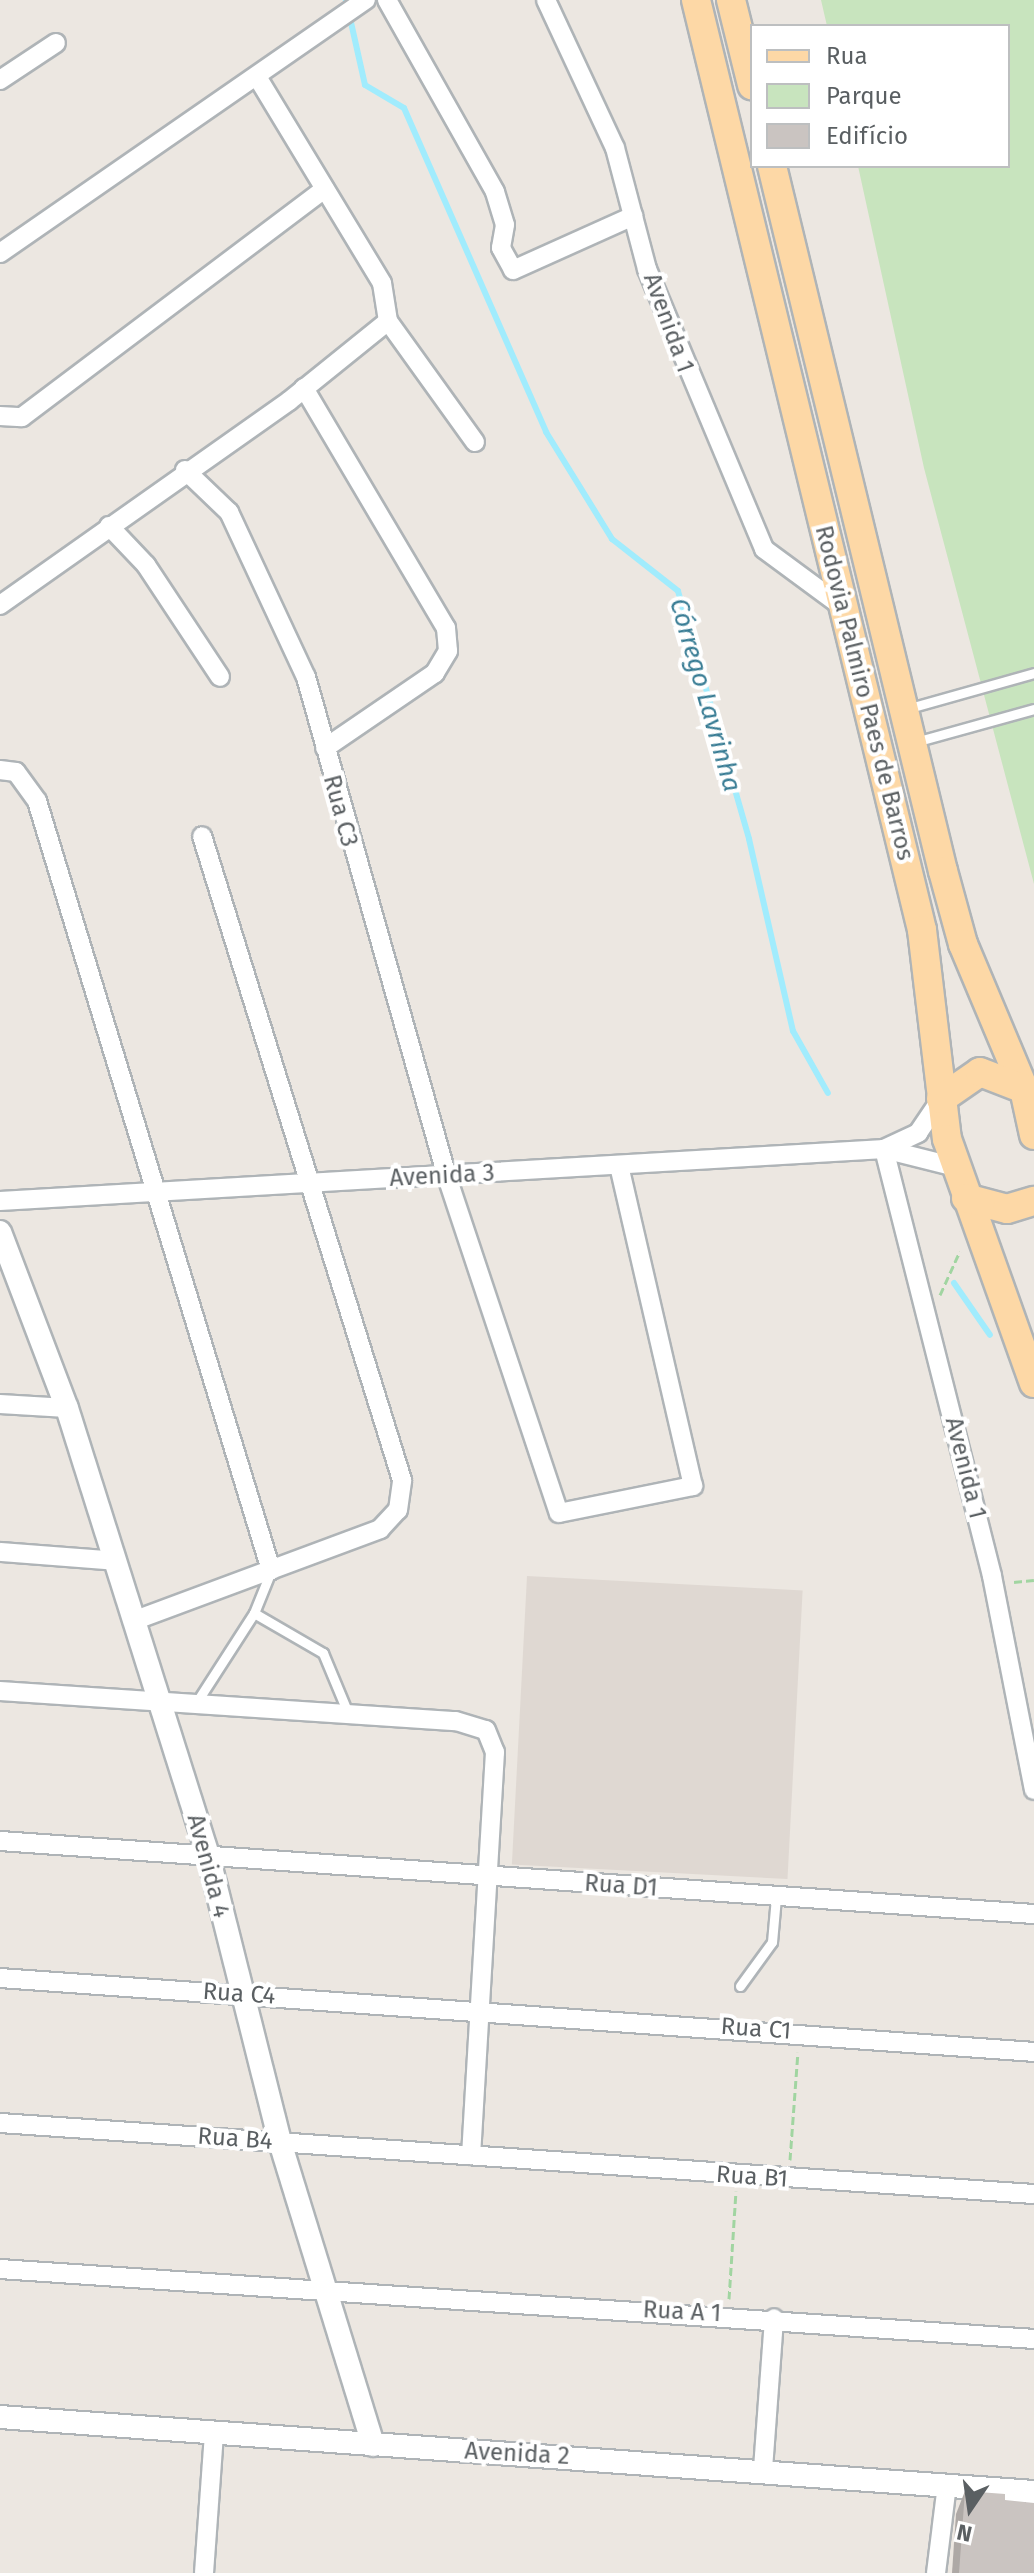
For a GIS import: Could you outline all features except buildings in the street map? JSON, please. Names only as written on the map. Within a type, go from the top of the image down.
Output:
[{"type":"main road","name":"Rodovia Palmiro Paes de Barros","points":[[696,0],[922,930],[941,1099],[956,1167],[1034,1383]]},
{"type":"main road","points":[[731,0],[750,77]]},
{"type":"main road","name":"Rodovia Palmiro Paes de Barros","points":[[772,168],[963,944],[1024,1089],[1034,1135]]},
{"type":"main road","points":[[941,1099],[980,1072],[1024,1089]]},
{"type":"main road","points":[[970,1210],[1007,1209],[1034,1201]]},
{"type":"street","points":[[387,0],[495,192],[505,225],[501,248],[513,270],[633,216]]},
{"type":"street","name":"Avenida 1","points":[[546,0],[615,148],[633,216],[698,403],[764,549],[844,608]]},
{"type":"street","points":[[0,253],[363,2]]},
{"type":"street","points":[[0,80],[56,43]]},
{"type":"street","points":[[257,77],[382,283],[388,321],[475,442]]},
{"type":"street","points":[[0,416],[22,417],[325,189]]},
{"type":"street","points":[[0,605],[304,388],[388,321]]},
{"type":"street","points":[[304,388],[439,614],[448,651],[435,673],[325,748]]},
{"type":"street","name":"Rua C3","points":[[185,470],[229,512],[268,583],[325,748],[447,1177],[559,1513],[693,1486],[619,1165]]},
{"type":"street","points":[[109,526],[146,565],[220,677]]},
{"type":"street","points":[[0,770],[16,772],[37,801],[271,1570]]},
{"type":"street","points":[[133,1621],[380,1529],[398,1510],[402,1480],[202,836]]},
{"type":"street","points":[[884,1149],[918,1133],[941,1099]]},
{"type":"street","points":[[884,1149],[956,1167]]},
{"type":"street","name":"Avenida 1","points":[[884,1149],[992,1576],[1034,1790]]},
{"type":"street","name":"Avenida 3","points":[[0,1201],[157,1189],[447,1177],[884,1149]]},
{"type":"street","name":"Avenida 4","points":[[0,1232],[67,1408],[208,1855],[280,2142],[331,2292],[373,2445]]},
{"type":"street","name":"Avenida 4","points":[[0,1263],[25,1293]]},
{"type":"street","points":[[0,1404],[67,1408]]},
{"type":"street","points":[[0,1552],[116,1561]]},
{"type":"street","points":[[0,1691],[456,1721],[486,1730],[495,1752],[485,1876],[471,2155]]},
{"type":"street","name":"Rua D1","points":[[0,1841],[1034,1914]]},
{"type":"street","name":"Rua C4","points":[[0,1978],[478,2010]]},
{"type":"street","name":"Rua C1","points":[[478,2010],[1034,2052]]},
{"type":"street","name":"Rua B4","points":[[0,2123],[471,2155]]},
{"type":"street","name":"Rua B1","points":[[471,2155],[737,2176],[1034,2194]]},
{"type":"street","name":"Rua A 1","points":[[0,2269],[774,2318],[1034,2339]]},
{"type":"street","points":[[763,2469],[774,2318]]},
{"type":"street","name":"Avenida 2","points":[[0,2417],[373,2445],[763,2469],[1034,2492]]},
{"type":"street","points":[[204,2573],[214,2433]]},
{"type":"street","points":[[936,2573],[947,2485]]},
{"type":"lane","points":[[905,709],[1034,673]]},
{"type":"lane","points":[[912,743],[1034,709]]},
{"type":"lane","points":[[196,1703],[254,1613],[271,1570]]},
{"type":"lane","points":[[254,1613],[323,1653],[348,1713]]},
{"type":"lane","points":[[740,1986],[772,1942],[776,1897]]},
{"type":"path","points":[[929,1325],[970,1210]]},
{"type":"path","points":[[788,2179],[800,2032]]},
{"type":"path","points":[[728,2315],[737,2176]]},
{"type":"shaded area","points":[[527,1576],[803,1590],[787,1879],[512,1865]]},
{"type":"green space","points":[[821,0],[1034,0],[1034,884],[924,468],[858,168],[1010,168],[1010,24],[827,24]]},
{"type":"waterway","name":"Córrego Lavrinha","points":[[346,0],[365,85],[404,108],[546,432],[612,539],[678,591],[749,839],[793,1031],[828,1093]]},
{"type":"waterway","name":"Córrego Lavrinha","points":[[954,1283],[990,1335]]}]
